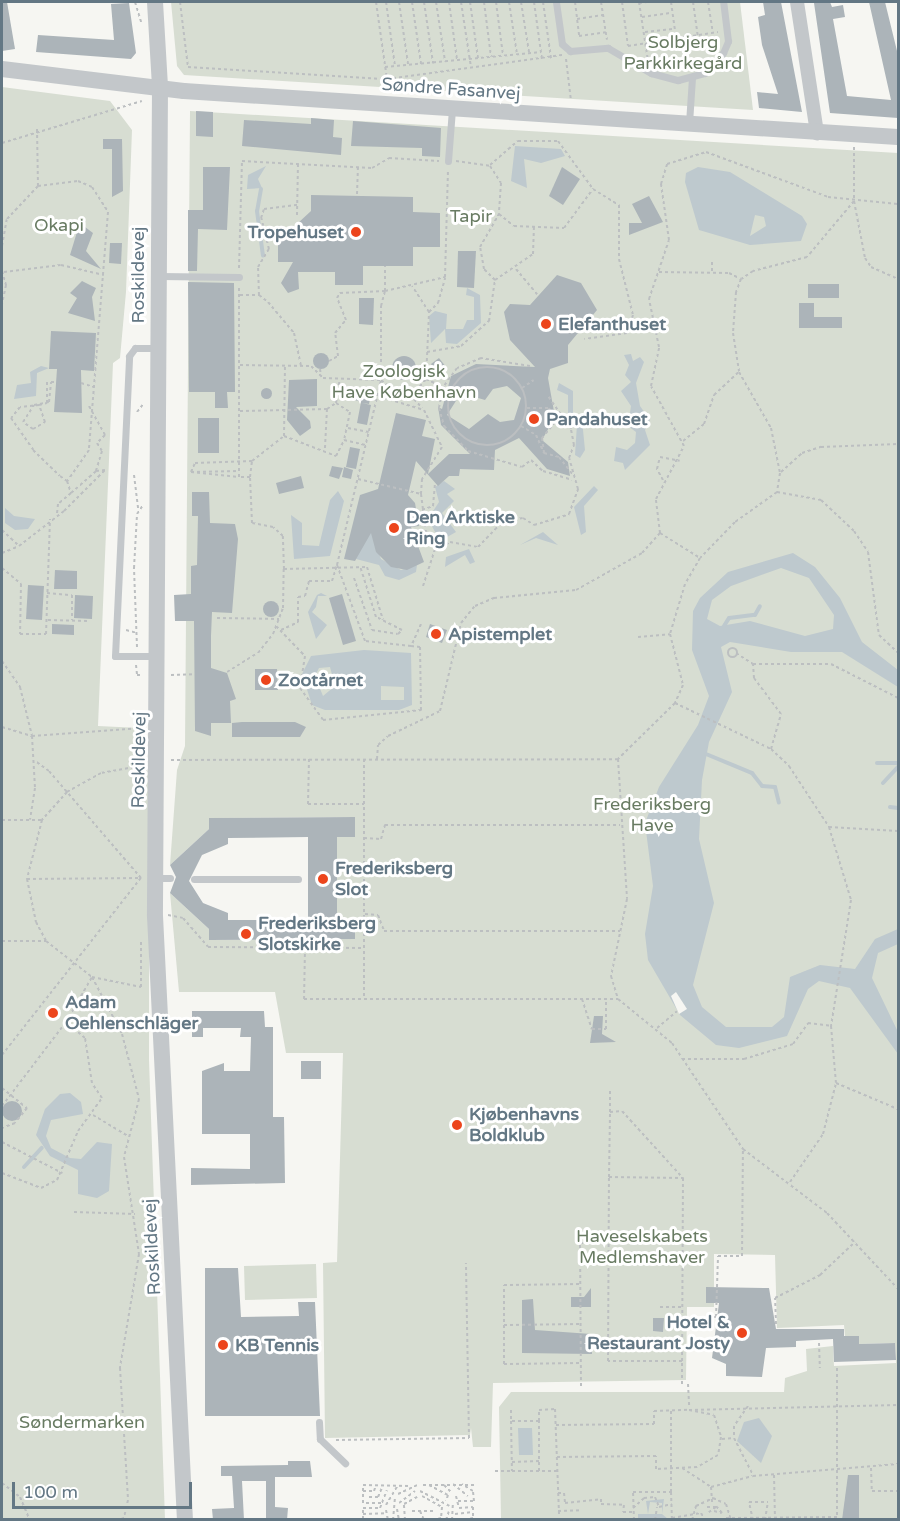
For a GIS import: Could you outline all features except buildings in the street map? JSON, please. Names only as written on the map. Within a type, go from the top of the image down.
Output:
[{"type":"street","name":"Roskildevej","points":[[155,2],[160,87],[158,276],[160,656],[152,675],[159,760],[155,916],[184,1520]]},
{"type":"street","points":[[797,2],[818,133]]},
{"type":"street","name":"Søndre Fasanvej","points":[[2,69],[160,87],[452,109],[898,137]]},
{"type":"lane","points":[[556,2],[562,44],[566,53],[608,48],[629,57],[649,72],[664,78],[692,78],[723,53],[727,31],[723,2]]},
{"type":"lane","points":[[689,123],[692,78]]},
{"type":"lane","points":[[448,161],[452,109]]},
{"type":"lane","points":[[158,276],[239,277]]},
{"type":"lane","points":[[158,348],[135,348],[129,356],[115,656],[160,656]]},
{"type":"lane","points":[[194,879],[298,879]]},
{"type":"lane","points":[[319,1422],[325,1444],[345,1463]]},
{"type":"path","points":[[180,2],[188,67],[387,79],[542,60],[566,53],[571,116]]},
{"type":"path","points":[[376,2],[387,79]]},
{"type":"path","points":[[386,2],[395,66]]},
{"type":"path","points":[[399,2],[408,65]]},
{"type":"path","points":[[412,2],[421,64]]},
{"type":"path","points":[[424,2],[433,63]]},
{"type":"path","points":[[436,2],[445,62]]},
{"type":"path","points":[[449,2],[457,60]]},
{"type":"path","points":[[461,2],[471,68]]},
{"type":"path","points":[[470,2],[478,58]]},
{"type":"path","points":[[484,2],[491,57]]},
{"type":"path","points":[[496,2],[503,56]]},
{"type":"path","points":[[509,2],[517,54]]},
{"type":"path","points":[[521,2],[529,53]]},
{"type":"path","points":[[534,2],[542,60]]},
{"type":"path","points":[[543,2],[551,58]]},
{"type":"path","points":[[575,2],[579,36],[606,32]]},
{"type":"path","points":[[581,2],[586,2]]},
{"type":"path","points":[[602,2],[608,48]]},
{"type":"path","points":[[622,2],[629,57]]},
{"type":"path","points":[[647,2],[639,2],[649,72]]},
{"type":"path","points":[[671,2],[676,39]]},
{"type":"path","points":[[693,2],[698,36]]},
{"type":"path","points":[[708,2],[713,33]]},
{"type":"path","points":[[641,17],[672,13]]},
{"type":"path","points":[[577,19],[603,15]]},
{"type":"path","points":[[643,32],[675,29]]},
{"type":"path","points":[[628,46],[727,31]]},
{"type":"path","points":[[385,67],[541,52]]},
{"type":"path","points":[[2,143],[37,128],[138,103],[160,87]]},
{"type":"path","points":[[37,128],[38,186]]},
{"type":"path","points":[[855,135],[854,201],[867,263],[898,279]]},
{"type":"path","points":[[239,477],[239,277],[242,161],[298,161],[372,168],[389,158],[490,166],[518,141],[558,141],[593,189],[619,205],[619,259],[633,315],[627,333],[584,339]]},
{"type":"path","points":[[377,759],[378,745],[388,736],[440,711],[461,623],[475,606],[494,598],[576,590],[642,553],[660,533],[656,499],[663,480],[680,461],[683,441],[651,387],[659,347],[649,299],[669,240],[662,174],[676,157],[725,156],[828,197],[898,204]]},
{"type":"path","points":[[297,215],[298,161]]},
{"type":"path","points":[[429,312],[438,303],[445,277],[448,161]]},
{"type":"path","points":[[490,166],[501,183],[499,214],[480,247],[484,269],[495,280]]},
{"type":"path","points":[[357,194],[358,168]]},
{"type":"path","points":[[2,246],[7,219],[38,186],[78,181],[92,187],[108,212],[105,275],[94,387],[89,406],[89,450],[67,481]]},
{"type":"path","points":[[499,214],[514,226],[564,228],[593,189]]},
{"type":"path","points":[[658,272],[712,274],[741,279],[807,256],[854,201]]},
{"type":"path","points":[[298,205],[264,209],[261,218],[269,249],[258,267],[260,295],[294,333],[301,366]]},
{"type":"path","points":[[495,280],[516,269],[533,254],[534,227]]},
{"type":"path","points":[[712,262],[712,274]]},
{"type":"path","points":[[2,304],[3,272],[61,265],[105,275]]},
{"type":"path","points":[[280,630],[298,622],[295,609],[309,581],[332,580],[338,565],[381,380],[385,266]]},
{"type":"path","points":[[516,269],[537,294]]},
{"type":"path","points":[[329,361],[338,356],[335,333],[346,320],[337,298],[340,293],[372,293],[445,277]]},
{"type":"path","points":[[159,760],[618,759],[675,703],[682,680],[670,634],[679,597],[700,558],[735,522],[777,492],[780,473],[771,428],[739,372],[733,312],[741,279]]},
{"type":"path","points":[[427,352],[461,346],[489,321],[495,280]]},
{"type":"path","points":[[410,285],[422,295],[429,312],[426,379],[416,391],[414,399],[424,410],[442,447],[422,479],[422,510],[427,540],[435,550]]},
{"type":"path","points":[[240,295],[260,295]]},
{"type":"path","points":[[530,366],[481,357],[457,368],[443,387],[439,408],[456,444],[522,467],[531,460],[543,471],[573,480]]},
{"type":"path","points":[[240,365],[301,366],[321,376],[381,380],[395,392],[416,391]]},
{"type":"path","points":[[284,436],[285,365]]},
{"type":"path","points":[[492,366],[522,388],[526,408],[521,426],[492,445],[469,441],[448,414],[450,390],[467,371],[492,366]]},
{"type":"path","points":[[320,369],[321,376]]},
{"type":"path","points":[[683,441],[704,424],[714,395],[739,372]]},
{"type":"path","points":[[47,379],[47,404],[20,407],[11,418],[33,450],[67,481],[71,493]]},
{"type":"path","points":[[240,411],[327,409],[336,403],[340,379]]},
{"type":"path","points":[[426,379],[450,390]]},
{"type":"path","points":[[522,388],[534,380]]},
{"type":"path","points":[[39,405],[45,422],[33,429],[23,422],[34,405],[49,402],[51,382],[57,382]]},
{"type":"path","points":[[81,383],[94,387]]},
{"type":"path","points":[[136,415],[159,388]]},
{"type":"path","points":[[378,396],[424,410]]},
{"type":"path","points":[[435,550],[464,540],[478,547],[502,522],[560,521],[569,514],[578,489],[573,480],[571,429],[548,396]]},
{"type":"path","points":[[284,436],[324,449],[336,456],[344,440],[348,407],[336,403]]},
{"type":"path","points":[[57,514],[58,504],[96,471],[102,452],[98,442],[105,435],[89,406]]},
{"type":"path","points":[[526,408],[549,408],[555,422],[544,435],[544,453]]},
{"type":"path","points":[[324,449],[327,409]]},
{"type":"path","points":[[521,426],[536,435],[544,435]]},
{"type":"path","points":[[347,427],[369,432]]},
{"type":"path","points":[[536,435],[544,453]]},
{"type":"path","points":[[191,472],[195,463],[239,463],[252,460],[284,436]]},
{"type":"path","points":[[344,440],[366,446]]},
{"type":"path","points":[[780,473],[802,453],[821,447],[898,444]]},
{"type":"path","points":[[544,453],[559,457],[574,476]]},
{"type":"path","points":[[663,480],[657,469],[660,458],[680,461]]},
{"type":"path","points":[[227,672],[258,653],[279,620],[284,569],[283,536],[273,527],[252,523],[250,477],[252,460]]},
{"type":"path","points":[[2,532],[2,554],[19,546],[105,470],[96,471]]},
{"type":"path","points":[[134,470],[138,510],[135,672],[152,675],[194,674]]},
{"type":"path","points":[[191,472],[239,471]]},
{"type":"path","points":[[191,472],[250,477]]},
{"type":"path","points":[[358,479],[421,494]]},
{"type":"path","points":[[422,510],[434,506],[435,483]]},
{"type":"path","points":[[138,510],[159,492]]},
{"type":"path","points":[[777,492],[821,500],[854,531],[868,552],[879,635],[898,653]]},
{"type":"path","points":[[2,568],[21,584],[20,634],[46,634],[50,519]]},
{"type":"path","points":[[2,532],[19,546]]},
{"type":"path","points":[[660,533],[700,558]]},
{"type":"path","points":[[423,586],[435,550]]},
{"type":"path","points":[[276,626],[305,656],[300,688],[323,720],[421,710],[420,646],[365,641],[338,565]]},
{"type":"path","points":[[284,569],[338,565],[367,567],[383,620]]},
{"type":"path","points":[[354,578],[372,630],[402,630],[376,617],[360,566]]},
{"type":"path","points":[[47,593],[72,595],[72,620]]},
{"type":"path","points":[[217,618],[279,620]]},
{"type":"path","points":[[48,620],[88,621]]},
{"type":"path","points":[[411,646],[421,624]]},
{"type":"path","points":[[638,637],[670,634]]},
{"type":"path","points":[[736,653],[753,664],[831,664],[898,698]]},
{"type":"path","points":[[2,661],[20,687],[32,735],[34,761],[30,820]]},
{"type":"path","points":[[753,664],[754,678],[781,714],[771,749]]},
{"type":"path","points":[[144,686],[152,675]]},
{"type":"path","points":[[675,703],[771,749],[789,766],[829,827],[851,900],[845,957],[831,1026],[836,1083],[823,1134],[790,1182]]},
{"type":"path","points":[[140,800],[139,733],[143,717]]},
{"type":"path","points":[[2,728],[32,735],[139,733]]},
{"type":"path","points":[[309,759],[308,804],[364,804]]},
{"type":"path","points":[[364,759],[364,1000]]},
{"type":"path","points":[[618,759],[627,899],[611,976],[618,999],[657,1028],[682,1059],[743,1149],[790,1182],[855,1242],[898,1288]]},
{"type":"path","points":[[34,761],[156,878]]},
{"type":"path","points":[[118,1520],[124,1519],[128,1500],[120,1368],[139,1254],[135,1214],[124,1157],[139,1099],[137,1078],[108,999],[92,977],[72,964],[46,941],[36,922],[27,879],[42,820],[67,792],[101,773],[140,766]]},
{"type":"path","points":[[2,820],[42,820]]},
{"type":"path","points":[[364,838],[381,839],[385,825],[621,825]]},
{"type":"path","points":[[829,827],[898,831]]},
{"type":"path","points":[[141,867],[156,878]]},
{"type":"path","points":[[27,879],[156,878]]},
{"type":"path","points":[[141,889],[156,878]]},
{"type":"path","points":[[2,1055],[72,964],[156,878]]},
{"type":"path","points":[[365,914],[378,915],[384,931],[620,931]]},
{"type":"path","points":[[155,916],[183,918],[208,947],[364,948]]},
{"type":"path","points":[[92,977],[141,987],[141,933]]},
{"type":"path","points":[[2,941],[46,941]]},
{"type":"path","points":[[305,948],[304,999],[618,999]]},
{"type":"path","points":[[2,1106],[66,1022],[92,977]]},
{"type":"path","points":[[898,982],[898,1008]]},
{"type":"path","points":[[582,999],[592,1029],[606,1029],[606,999]]},
{"type":"path","points":[[657,1028],[677,1011]]},
{"type":"path","points":[[2,1173],[41,1188],[62,1171],[70,1148],[93,1115],[101,1093],[92,1083],[85,1038],[66,1022]]},
{"type":"path","points":[[682,1059],[744,1059],[793,1044],[808,1023],[831,1026]]},
{"type":"path","points":[[836,1083],[898,1109]]},
{"type":"path","points":[[2,1088],[27,1108],[15,1123],[2,1128]]},
{"type":"path","points":[[610,1088],[608,1361],[682,1361]]},
{"type":"path","points":[[610,1112],[622,1111],[683,1178],[681,1384]]},
{"type":"path","points":[[93,1115],[128,1136]]},
{"type":"path","points":[[2,1142],[30,1155],[36,1161],[62,1171]]},
{"type":"path","points":[[702,1317],[716,1317],[718,1256],[742,1256],[743,1149]]},
{"type":"path","points":[[609,1177],[683,1178]]},
{"type":"path","points":[[74,1212],[135,1214]]},
{"type":"path","points":[[776,1324],[775,1298],[820,1275],[855,1242]]},
{"type":"path","points":[[581,1386],[579,1363],[580,1244],[608,1243]]},
{"type":"path","points":[[325,1444],[469,1438],[466,1263]]},
{"type":"path","points":[[579,1284],[504,1285],[504,1364],[579,1363]]},
{"type":"path","points":[[2,1299],[2,1319]]},
{"type":"path","points":[[660,1307],[682,1307]]},
{"type":"path","points":[[504,1325],[579,1324]]},
{"type":"path","points":[[819,1343],[820,1368]]},
{"type":"path","points":[[712,1503],[725,1519],[837,1518],[837,1368]]},
{"type":"path","points":[[688,1384],[689,1408]]},
{"type":"path","points":[[556,1425],[654,1424],[654,1411],[689,1408],[898,1405]]},
{"type":"path","points":[[748,1406],[734,1426],[734,1438],[753,1476]]},
{"type":"path","points":[[556,1457],[656,1455],[656,1469],[681,1468],[712,1462],[721,1439],[714,1415],[689,1408]]},
{"type":"path","points":[[539,1471],[539,1410],[555,1409],[560,1512]]},
{"type":"path","points":[[511,1410],[512,1471]]},
{"type":"path","points":[[670,1410],[672,1519],[698,1518],[712,1503],[711,1487]]},
{"type":"path","points":[[511,1421],[539,1421]]},
{"type":"path","points":[[721,1439],[734,1438]]},
{"type":"path","points":[[512,1462],[539,1461]]},
{"type":"path","points":[[681,1468],[711,1487],[753,1476],[837,1471],[898,1464]]},
{"type":"path","points":[[871,1468],[872,1491],[898,1491]]},
{"type":"path","points":[[495,1471],[557,1471]]},
{"type":"path","points":[[774,1475],[775,1518]]},
{"type":"path","points":[[2,1483],[20,1497],[30,1520]]},
{"type":"path","points":[[458,1501],[474,1501],[473,1491],[462,1484]]},
{"type":"path","points":[[381,1503],[363,1503],[363,1485],[417,1485]]},
{"type":"path","points":[[363,1491],[374,1491],[376,1485]]},
{"type":"path","points":[[369,1497],[378,1497],[383,1485]]},
{"type":"path","points":[[386,1505],[398,1485]]},
{"type":"path","points":[[423,1485],[474,1485]]},
{"type":"path","points":[[429,1485],[448,1495],[446,1501]]},
{"type":"path","points":[[444,1485],[452,1493]]},
{"type":"path","points":[[453,1485],[468,1496]]},
{"type":"path","points":[[398,1494],[409,1486]]},
{"type":"path","points":[[376,1520],[363,1519],[363,1508],[380,1508],[387,1490]]},
{"type":"path","points":[[403,1491],[405,1495]]},
{"type":"path","points":[[420,1491],[446,1501],[449,1506]]},
{"type":"path","points":[[399,1503],[405,1495],[413,1492],[413,1498]]},
{"type":"path","points":[[426,1492],[423,1497],[442,1507],[441,1518],[433,1520]]},
{"type":"path","points":[[634,1520],[633,1492],[672,1492]]},
{"type":"path","points":[[558,1493],[564,1493],[565,1503],[560,1512]]},
{"type":"path","points":[[456,1496],[459,1508],[473,1507],[473,1518],[464,1520]]},
{"type":"path","points":[[405,1520],[402,1509],[417,1497]]},
{"type":"path","points":[[565,1503],[602,1499],[602,1504],[624,1505],[623,1512],[633,1510],[644,1498],[655,1497],[657,1507],[655,1520]]},
{"type":"path","points":[[391,1519],[395,1498]]},
{"type":"path","points":[[692,1519],[700,1502],[713,1498],[726,1504],[731,1519]]},
{"type":"path","points":[[752,1518],[749,1502],[768,1502],[765,1518]]},
{"type":"path","points":[[449,1511],[447,1519],[452,1519],[453,1503]]},
{"type":"path","points":[[657,1507],[672,1504]]},
{"type":"path","points":[[714,1511],[716,1506]]},
{"type":"path","points":[[707,1507],[709,1512]]},
{"type":"path","points":[[560,1512],[582,1510]]},
{"type":"path","points":[[391,1514],[397,1511],[399,1520]]},
{"type":"path","points":[[412,1511],[433,1511]]},
{"type":"path","points":[[420,1511],[424,1520]]},
{"type":"path","points":[[705,1515],[714,1511]]},
{"type":"path","points":[[714,1511],[717,1519]]},
{"type":"path","points":[[363,1514],[386,1512],[391,1519]]},
{"type":"path","points":[[454,1514],[473,1512]]},
{"type":"path","points":[[381,1513],[382,1520]]},
{"type":"path","points":[[701,1513],[705,1515]]},
{"type":"path","points":[[717,1515],[722,1513]]},
{"type":"path","points":[[705,1515],[705,1520]]},
{"type":"green space","name":"Solbjerg Parkkirkegård","points":[[171,2],[740,2],[753,110],[184,75],[177,66]]},
{"type":"green space","name":"Søndermarken","points":[[2,87],[110,101],[132,130],[126,292],[120,358],[113,363],[98,726],[140,728],[149,779],[149,1060],[165,1519],[2,1519]]},
{"type":"green space","points":[[190,111],[898,153],[898,1519],[501,1519],[499,1407],[511,1392],[784,1392],[785,1378],[807,1371],[806,1349],[833,1346],[834,1366],[896,1363],[895,1343],[859,1344],[859,1336],[845,1336],[844,1325],[777,1328],[775,1255],[714,1254],[714,1307],[687,1307],[686,1380],[493,1383],[491,1447],[473,1447],[471,1428],[470,1435],[325,1438],[323,1263],[337,1262],[343,1053],[286,1053],[275,992],[179,992],[170,893],[209,929],[209,940],[354,939],[355,920],[337,920],[337,837],[354,817],[210,818],[209,829],[170,865],[177,770],[185,746]]},
{"type":"green space","points":[[316,1264],[317,1298],[245,1300],[244,1266]]},
{"type":"shaded area","points":[[515,146],[561,149],[565,156],[541,163],[524,159],[527,188],[511,181]]},
{"type":"shaded area","points":[[266,166],[258,179],[262,188],[247,189],[248,175]]},
{"type":"shaded area","points":[[698,167],[730,172],[802,216],[807,224],[801,241],[750,245],[699,230],[685,182],[686,173]],"holes":[[[755,215],[764,217],[766,226],[750,236]]]},
{"type":"shaded area","points":[[467,288],[480,295],[481,323],[457,344],[446,343],[445,329],[431,343],[429,316],[435,311],[447,314],[446,329],[463,329],[467,320],[474,320],[474,297],[466,295]]},
{"type":"shaded area","points":[[631,354],[633,361],[640,357],[644,362],[636,383],[640,406],[650,420],[645,430],[650,445],[625,470],[623,463],[614,461],[616,447],[627,450],[635,443],[636,432],[628,426],[631,406],[621,391],[631,382],[625,375],[629,365],[624,355]]},
{"type":"shaded area","points":[[41,366],[49,368],[37,373],[36,396],[14,399],[17,385],[31,383],[30,372]]},
{"type":"shaded area","points":[[559,383],[573,391],[573,415],[582,420],[585,450],[580,458],[575,455],[577,424],[568,419],[568,395],[557,390]]},
{"type":"shaded area","points":[[444,481],[455,489],[447,494],[454,501],[442,513],[456,532],[440,541],[428,519],[439,502],[435,487]]},
{"type":"shaded area","points":[[594,486],[598,490],[584,506],[586,532],[581,535],[574,507]]},
{"type":"shaded area","points":[[338,491],[344,501],[330,556],[294,559],[291,515],[302,523],[302,545],[319,546],[330,500]]},
{"type":"shaded area","points":[[5,508],[14,516],[35,519],[28,529],[15,530],[5,523]]},
{"type":"shaded area","points":[[364,511],[381,559],[401,570],[417,565],[416,572],[399,580],[385,576],[379,565],[356,559]]},
{"type":"shaded area","points":[[543,532],[558,545],[536,538],[520,545]]},
{"type":"shaded area","points":[[469,549],[475,562],[470,564],[465,555],[445,567],[446,557]]},
{"type":"shaded area","points":[[793,553],[815,567],[840,598],[862,642],[898,670],[898,687],[842,652],[791,652],[730,642],[721,647],[732,692],[709,742],[702,780],[699,839],[714,903],[693,985],[702,1007],[726,1027],[772,1027],[784,1017],[790,977],[820,965],[855,969],[875,939],[898,929],[898,944],[878,953],[872,978],[898,1032],[898,1054],[850,988],[819,981],[808,989],[787,1036],[739,1048],[716,1045],[680,1015],[648,960],[645,934],[653,886],[645,823],[659,787],[698,725],[709,696],[692,650],[693,611],[700,598],[728,572]],"holes":[[[781,568],[809,578],[834,615],[833,629],[805,636],[750,621],[720,626],[707,619],[712,600],[731,586]]]},
{"type":"shaded area","points":[[321,593],[327,596],[318,596],[316,607],[312,612],[327,625],[316,639],[308,612],[317,595]]},
{"type":"shaded area","points":[[364,650],[411,653],[412,705],[399,710],[325,710],[312,705],[302,674],[311,656]],"holes":[[[330,667],[335,686],[323,696],[315,676],[319,668]],[[381,686],[404,687],[404,700],[381,700]]]},
{"type":"shaded area","points":[[70,1093],[81,1102],[83,1114],[51,1120],[46,1136],[51,1148],[70,1158],[81,1159],[97,1142],[112,1144],[109,1191],[97,1198],[78,1194],[78,1170],[50,1156],[36,1135],[45,1109],[60,1094]]},
{"type":"shaded area","points":[[759,1418],[772,1436],[761,1463],[737,1441],[744,1422]]},
{"type":"shaded area","points":[[518,1428],[532,1428],[533,1455],[519,1455]]},
{"type":"shaded area","points":[[664,1499],[662,1514],[662,1503],[650,1502],[648,1514],[646,1501]]},
{"type":"shaded area","points":[[638,1514],[662,1514],[668,1519],[638,1519]]},
{"type":"pier","points":[[676,992],[687,1009],[679,1014],[671,996]]},
{"type":"waterway","points":[[261,189],[257,211],[263,256]]},
{"type":"waterway","points":[[724,626],[729,618],[755,615],[760,606]]},
{"type":"waterway","points":[[706,754],[752,773],[762,786],[775,787],[779,803]]},
{"type":"waterway","points":[[877,763],[898,763]]},
{"type":"waterway","points":[[883,783],[898,767]]},
{"type":"waterway","points":[[890,807],[898,808]]},
{"type":"waterway","points":[[24,1167],[42,1148]]},
{"type":"place","name":"Tropehuset","points":[[356,232]]},
{"type":"place","name":"Elefanthuset","points":[[546,324]]},
{"type":"place","name":"Pandahuset","points":[[534,419]]},
{"type":"place","name":"Den Arktiske Ring","points":[[394,528]]},
{"type":"place","name":"Apistemplet","points":[[436,634]]},
{"type":"place","name":"Zootårnet","points":[[266,680]]},
{"type":"place","name":"Frederiksberg Slot","points":[[323,879]]},
{"type":"place","name":"Frederiksberg Slotskirke","points":[[246,934]]},
{"type":"place","name":"Adam Oehlenschläger","points":[[53,1013]]},
{"type":"place","name":"Kjøbenhavns Boldklub","points":[[457,1125]]},
{"type":"place","name":"Hotel & Restaurant Josty","points":[[742,1333]]},
{"type":"place","name":"KB Tennis","points":[[223,1345]]},
{"type":"park label","name":"Tapir","points":[[471,216]]},
{"type":"park label","name":"Okapi","points":[[59,225]]},
{"type":"park label","name":"Zoologisk Have København","points":[[404,382]]},
{"type":"park label","name":"Frederiksberg Have","points":[[652,815]]},
{"type":"park label","name":"Haveselskabets Medlemshaver","points":[[642,1247]]}]
